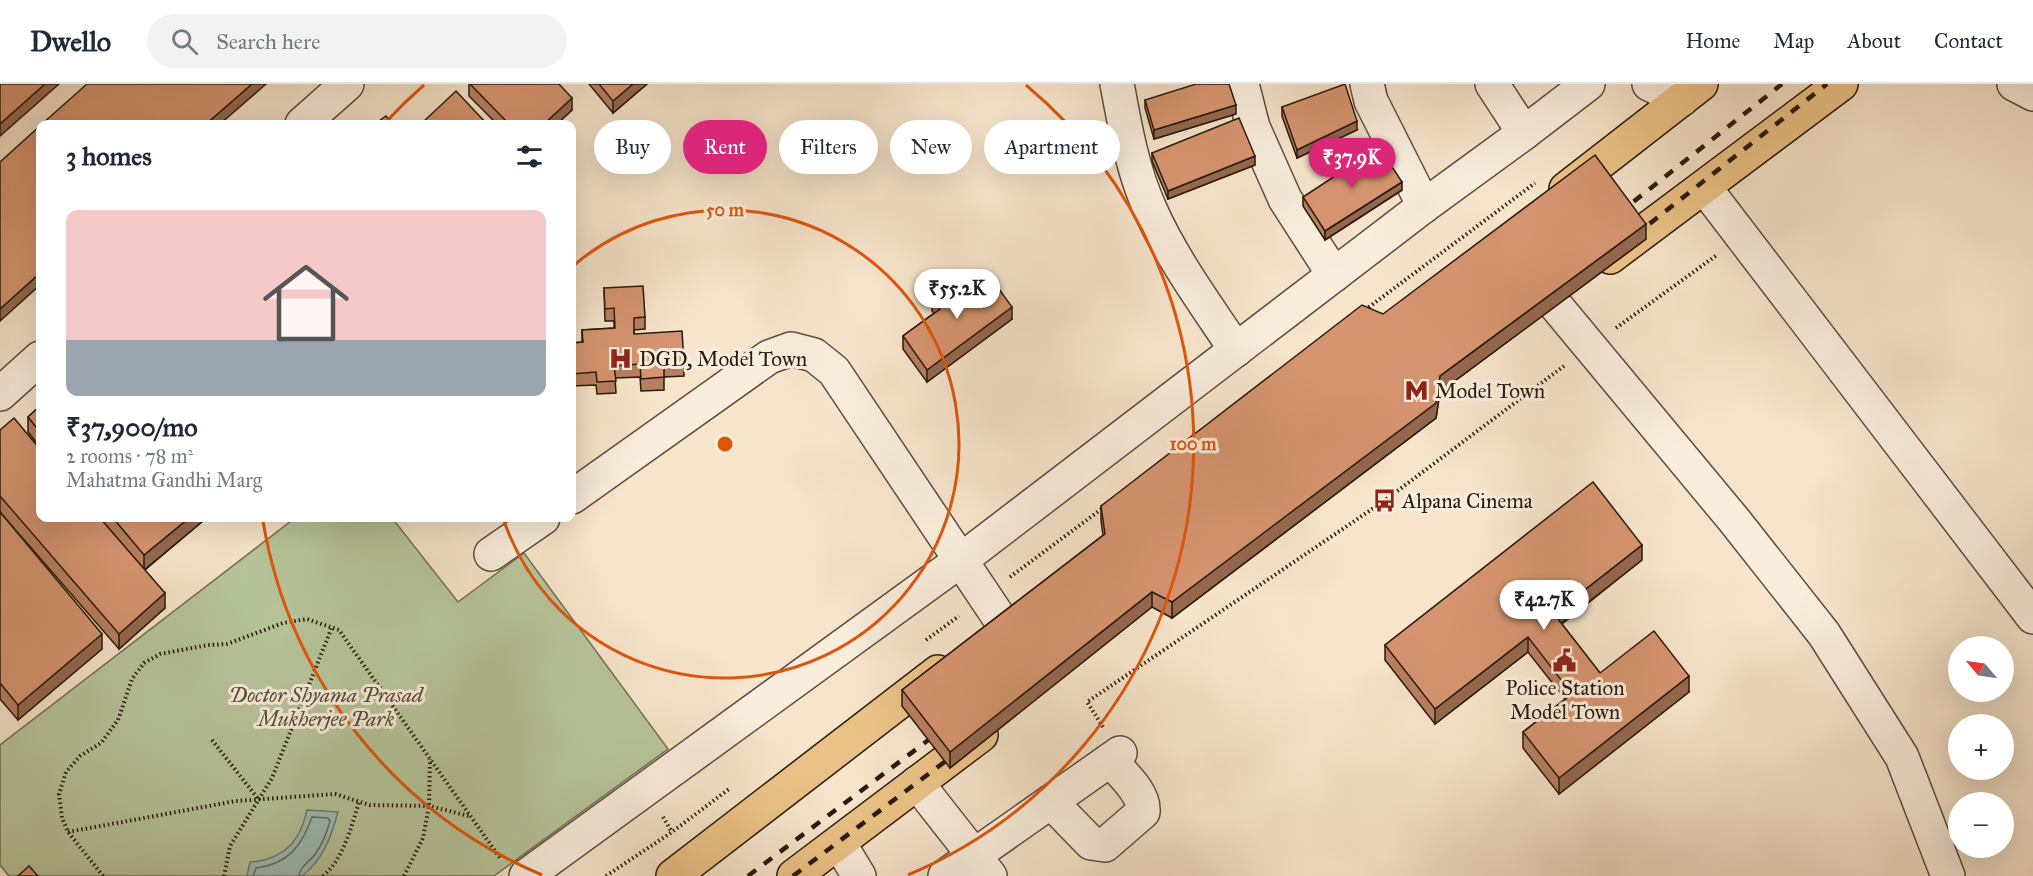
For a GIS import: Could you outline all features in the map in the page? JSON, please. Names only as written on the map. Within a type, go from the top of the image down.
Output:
[{"type":"main road","points":[[1525,322],[1841,84]]},
{"type":"main road","points":[[1538,195],[1692,90]]},
{"type":"main road","points":[[673,876],[991,623]]},
{"type":"main road","points":[[794,876],[1001,719]]},
{"type":"street","points":[[306,120],[347,84]]},
{"type":"street","points":[[1117,84],[1129,149],[1149,208],[1184,272],[1236,350]]},
{"type":"street","points":[[1242,84],[1253,127],[1285,199],[1334,275]]},
{"type":"street","points":[[1367,84],[1371,101],[1424,206]]},
{"type":"street","points":[[1492,84],[1524,133]]},
{"type":"street","points":[[513,867],[962,560],[1424,206],[1588,84]]},
{"type":"street","points":[[1649,84],[1692,90]]},
{"type":"street","points":[[2014,84],[2033,94]]},
{"type":"street","points":[[1704,188],[2033,617]]},
{"type":"street","points":[[1552,301],[1734,520],[1824,634],[1902,757],[1948,876]]},
{"type":"street","points":[[576,494],[769,357],[791,349],[814,355],[834,371],[962,560],[991,623]]},
{"type":"street","points":[[0,394],[36,362]]},
{"type":"street","points":[[491,554],[537,522]]},
{"type":"street","points":[[945,876],[982,866],[1051,802],[1115,756],[1144,804],[1143,812],[1105,845],[1091,843],[1051,802]]},
{"type":"street","points":[[917,783],[982,866]]},
{"type":"street","points":[[839,843],[860,876]]},
{"type":"path","points":[[1365,311],[1538,195]]},
{"type":"path","points":[[1115,756],[1087,702],[1384,501],[1590,347],[1742,238]]},
{"type":"path","points":[[991,623],[1109,503]]},
{"type":"path","points":[[104,876],[68,832],[62,818],[59,794],[66,772],[80,756],[101,743],[118,720],[132,679],[144,663],[160,654],[208,645],[227,644],[283,623],[308,619],[339,630],[471,816],[513,867]]},
{"type":"path","points":[[224,876],[230,846],[272,778],[332,627]]},
{"type":"path","points":[[213,740],[259,801]]},
{"type":"path","points":[[404,876],[423,838],[429,806],[430,759]]},
{"type":"path","points":[[68,832],[236,801],[335,794],[370,806],[429,806],[471,816]]},
{"type":"path","points":[[323,876],[328,872],[348,839],[359,801]]},
{"type":"green space","name":"Doctor Shyama Prasad Mukherjee Park","points":[[290,522],[395,522],[458,602],[524,553],[668,749],[494,876],[9,876],[0,865],[0,745]]},
{"type":"water","points":[[307,810],[338,812],[325,847],[316,863],[302,876],[247,876],[250,862],[272,858],[295,840]]},
{"type":"building","points":[[0,84],[45,84],[0,124]]},
{"type":"building","points":[[87,84],[252,84],[211,120],[46,120]]},
{"type":"building","points":[[470,84],[559,84],[572,98],[548,120],[505,120]]},
{"type":"building","points":[[599,84],[633,84],[613,101]]},
{"type":"building","points":[[1196,84],[1229,84],[1236,105],[1154,130],[1145,100]]},
{"type":"building","points":[[1345,84],[1357,121],[1297,150],[1282,107]]},
{"type":"building","points":[[456,91],[483,120],[425,120]]},
{"type":"building","points":[[1239,118],[1255,156],[1168,191],[1152,153]]},
{"type":"building","points":[[36,130],[36,277],[0,309],[0,162]]},
{"type":"building","points":[[1379,147],[1402,182],[1325,231],[1303,197]]},
{"type":"building","points":[[1595,155],[1646,224],[1440,376],[1436,403],[1172,602],[1152,592],[950,752],[902,690],[1105,534],[1101,506],[1362,305],[1383,314]]},
{"type":"building","points":[[988,274],[1012,307],[927,370],[903,336],[940,309],[932,298],[948,286],[957,297]]},
{"type":"building","points":[[643,286],[645,317],[634,318],[634,334],[682,331],[684,363],[664,365],[664,377],[641,379],[640,364],[614,366],[616,381],[597,382],[596,372],[576,374],[576,343],[583,342],[582,330],[615,328],[614,308],[605,309],[604,288]]},
{"type":"building","points":[[36,410],[36,427],[28,417]]},
{"type":"building","points":[[14,418],[36,444],[36,522],[103,522],[165,593],[119,634],[0,496],[0,430]]},
{"type":"building","points":[[1593,482],[1642,545],[1554,614],[1600,673],[1654,631],[1689,676],[1559,778],[1523,732],[1572,694],[1528,637],[1435,709],[1385,645]]},
{"type":"building","points":[[0,512],[102,634],[18,705],[0,683]]},
{"type":"building","points":[[116,522],[184,522],[144,555]]},
{"type":"building","points":[[29,866],[38,876],[18,876]]},
{"type":"railway","points":[[1618,214],[1782,84]]},
{"type":"railway","points":[[1634,236],[1827,84]]},
{"type":"railway","points":[[748,876],[943,729]]},
{"type":"railway","points":[[793,876],[959,751]]},
{"type":"place","name":"DGD, Model Town","points":[[621,359]]},
{"type":"place","name":"Model Town","points":[[1417,391]]},
{"type":"place","name":"Alpana Cinema","points":[[1384,501]]},
{"type":"place","name":"Police Station Model Town","points":[[1565,660]]}]
